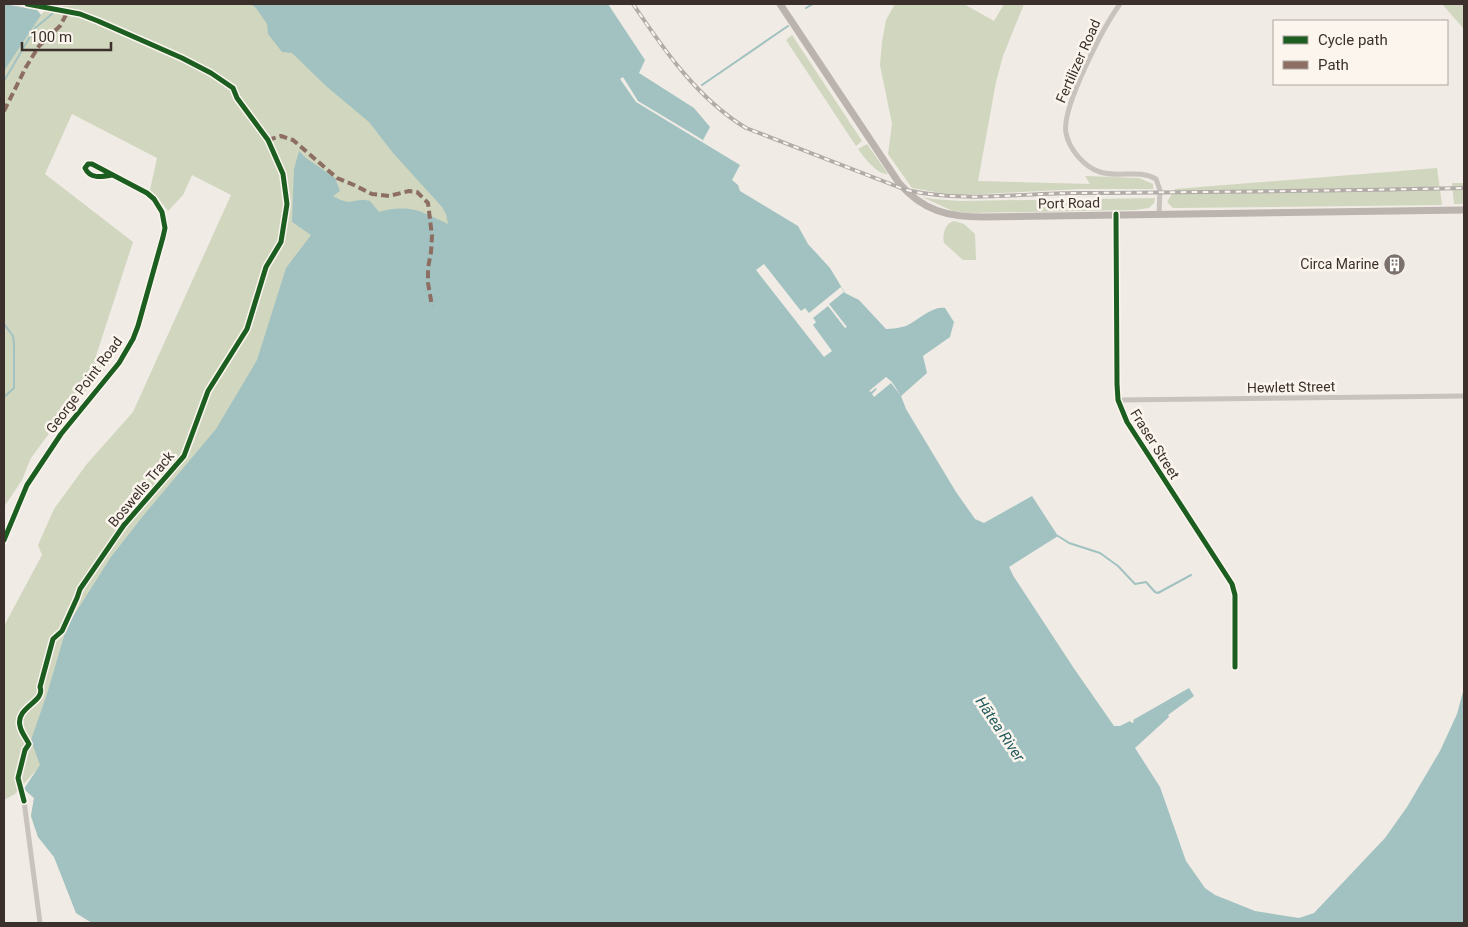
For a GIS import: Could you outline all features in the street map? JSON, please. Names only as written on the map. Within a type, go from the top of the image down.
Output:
[{"type":"main road","name":"Port Road","points":[[780,4],[899,183],[921,203],[938,211],[961,217],[1464,210]]},
{"type":"street","name":"Fertilizer Road","points":[[1120,4],[1106,24],[1070,101],[1065,133],[1072,150],[1083,161],[1099,172],[1120,175],[1145,175],[1156,179],[1160,190],[1159,214]]},
{"type":"street","name":"George Point Road","points":[[4,540],[27,485],[61,434],[119,363],[138,326],[163,237],[164,220],[159,205],[147,193],[92,164],[88,164],[84,168],[86,172],[96,177],[112,175]]},
{"type":"street","name":"Fraser Street","points":[[1116,214],[1118,400],[1126,422],[1232,584],[1235,595],[1235,667]]},
{"type":"street","name":"Hewlett Street","points":[[1118,400],[1464,396]]},
{"type":"street","points":[[24,801],[40,923]]},
{"type":"green space","points":[[4,4],[37,10],[41,15],[50,4],[61,6],[97,4],[377,4],[453,111],[448,225],[92,923],[76,913],[55,857],[38,837],[31,816],[34,798],[24,789],[37,769],[15,794],[4,800],[4,626],[42,555],[38,545],[54,509],[86,465],[133,412],[231,195],[192,175],[183,195],[168,211],[150,190],[157,158],[72,114],[45,174],[133,242],[96,356],[109,364],[53,428],[31,458],[22,480],[4,507]]},
{"type":"green space","points":[[895,4],[964,4],[994,21],[1004,4],[1024,4],[1003,56],[996,82],[978,181],[1090,184],[1085,176],[1139,178],[1153,184],[1153,189],[1081,189],[961,195],[912,188],[888,154],[892,124],[880,65],[886,20]]},
{"type":"green space","points":[[1442,4],[1464,4],[1464,29]]},
{"type":"green space","points":[[792,35],[862,141],[856,146],[786,40]]},
{"type":"green space","points":[[867,144],[888,174],[875,169],[858,149]]},
{"type":"green space","points":[[1437,168],[1442,205],[1173,208],[1167,202],[1175,189]]},
{"type":"green space","points":[[1452,183],[1464,183],[1464,204],[1454,204]]},
{"type":"green space","points":[[922,197],[960,201],[1155,198],[1154,203],[1149,208],[1134,210],[968,213],[953,211]]},
{"type":"green space","points":[[954,221],[964,224],[975,234],[976,260],[963,260],[944,243],[943,236],[945,230],[948,224]]},
{"type":"water","points":[[4,4],[37,10],[41,15],[4,71]]},
{"type":"water","name":"Hātea River","points":[[251,4],[608,4],[645,60],[639,73],[694,108],[710,127],[702,142],[740,165],[732,180],[738,185],[740,191],[798,226],[808,244],[830,268],[845,293],[859,300],[886,329],[906,326],[930,311],[945,308],[954,322],[950,337],[923,356],[927,373],[901,396],[906,409],[956,492],[975,519],[984,523],[1032,496],[1058,536],[1009,567],[1073,667],[1114,726],[1120,726],[1130,721],[1134,722],[1133,720],[1189,688],[1194,696],[1168,715],[1169,717],[1135,748],[1160,787],[1186,861],[1205,888],[1215,895],[1255,911],[1299,918],[1314,913],[1385,838],[1407,807],[1440,751],[1457,714],[1464,688],[1464,923],[92,923],[76,913],[54,857],[38,837],[31,816],[34,798],[24,789],[40,765],[31,740],[67,626],[111,557],[216,429],[257,360],[286,268],[311,235],[292,222],[294,169],[299,151],[335,178],[340,191],[333,196],[349,202],[370,201],[379,212],[397,209],[415,210],[448,224],[442,207],[393,153],[369,122],[326,86],[292,53],[282,52],[268,34],[267,24]]},
{"type":"pier","points":[[623,77],[638,101],[703,140],[702,142],[636,102],[620,79]]},
{"type":"pier","points":[[764,264],[801,311],[805,308],[809,313],[841,287],[844,292],[829,304],[847,327],[845,328],[828,306],[813,318],[816,322],[813,325],[832,351],[824,357],[756,270]]},
{"type":"pier","points":[[886,377],[892,382],[901,396],[891,383],[874,397],[872,394],[877,389],[869,391]]},
{"type":"waterway","points":[[4,81],[35,28],[52,14],[56,4]]},
{"type":"waterway","points":[[806,8],[813,4]]},
{"type":"waterway","points":[[702,85],[788,26]]},
{"type":"waterway","points":[[4,324],[13,336],[14,345],[14,388],[4,397]]},
{"type":"waterway","points":[[1058,536],[1069,543],[1100,553],[1118,566],[1135,584],[1146,582],[1158,593],[1191,575]]},
{"type":"railway","points":[[633,4],[657,39],[697,88],[712,103],[746,128],[906,190],[928,194],[971,197],[1057,193],[1464,188]]},
{"type":"marked path","points":[[4,111],[39,46],[60,26],[68,11]]},
{"type":"marked path","points":[[268,140],[281,136],[293,140],[337,178],[372,194],[389,196],[409,191],[417,192],[428,203],[432,236],[428,283],[432,306]]},
{"type":"cycle path","name":"Boswells Track","points":[[24,801],[18,778],[25,750],[29,744],[21,730],[20,719],[26,709],[39,697],[53,639],[62,631],[80,589],[124,525],[184,456],[208,391],[247,329],[266,267],[281,242],[287,204],[283,174],[268,140],[237,98],[233,88],[211,73],[182,58],[98,21],[80,14],[27,4]]},
{"type":"cycle path","points":[[4,540],[27,485],[61,434],[119,363],[138,326],[165,228],[162,212],[154,199],[147,193],[92,164],[88,164],[85,168],[93,176],[112,175]]},
{"type":"cycle path","points":[[1116,214],[1118,400],[1127,422],[1232,584],[1235,595],[1235,667]]},
{"type":"place","name":"Circa Marine","points":[[1395,264]]}]
